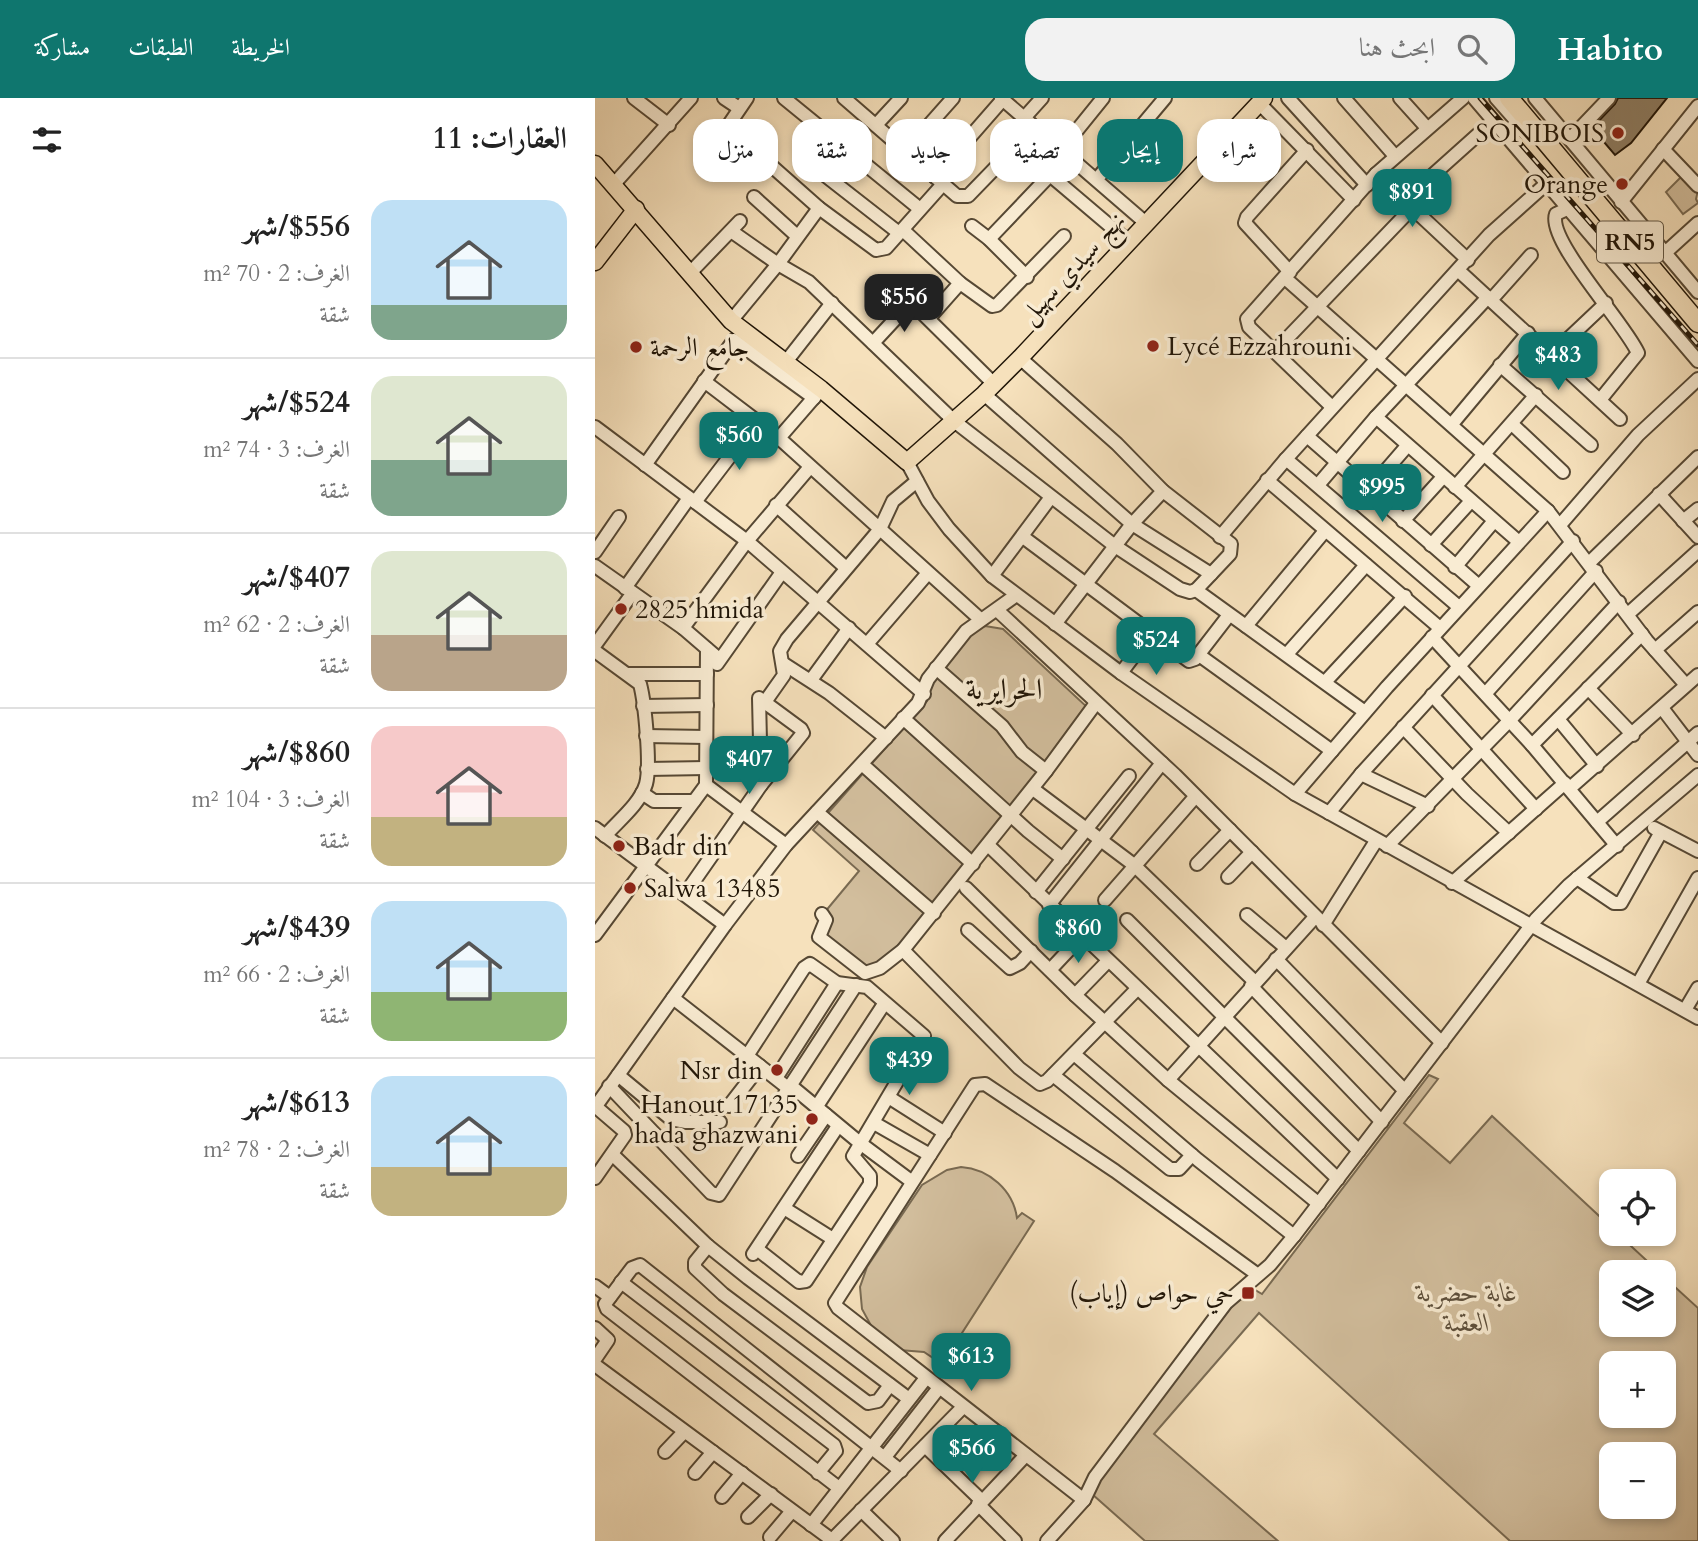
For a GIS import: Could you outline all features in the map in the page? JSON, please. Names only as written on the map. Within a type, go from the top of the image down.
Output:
[{"type":"highway","name":"RN5","points":[[1509,98],[1557,138],[1562,160],[1698,323]]},
{"type":"highway","name":"RN5","points":[[1522,98],[1698,307]]},
{"type":"main road","name":"نهج سيدي سهيل","points":[[907,462],[1020,358],[1262,101]]},
{"type":"main road","points":[[595,163],[736,330],[785,362],[818,394],[907,462]]},
{"type":"main road","points":[[595,262],[636,209]]},
{"type":"street","points":[[634,98],[669,125]]},
{"type":"street","points":[[614,184],[691,98]]},
{"type":"street","points":[[724,98],[743,103],[730,123],[731,130],[819,208],[876,250],[886,248],[901,232],[938,182]]},
{"type":"street","points":[[784,98],[920,209]]},
{"type":"street","points":[[844,98],[886,133]]},
{"type":"street","points":[[876,125],[901,98]]},
{"type":"street","points":[[934,119],[953,98]]},
{"type":"street","points":[[976,133],[1003,98],[1026,119]]},
{"type":"street","points":[[1032,119],[1042,98]]},
{"type":"street","points":[[1083,123],[1103,98]]},
{"type":"street","points":[[1147,119],[1165,98]]},
{"type":"street","points":[[1288,98],[1367,185]]},
{"type":"street","points":[[1344,98],[1395,156]]},
{"type":"street","points":[[1400,98],[1427,128]]},
{"type":"street","points":[[1332,407],[1246,321],[1376,174],[1463,98]]},
{"type":"street","points":[[1474,98],[1698,362]]},
{"type":"street","points":[[1496,98],[1543,150],[1562,160]]},
{"type":"street","points":[[1535,98],[1557,138],[1622,202],[1698,292]]},
{"type":"street","points":[[1557,138],[1609,98]]},
{"type":"street","points":[[1262,101],[1354,200]]},
{"type":"street","points":[[1622,202],[1663,149],[1696,114]]},
{"type":"street","points":[[1275,351],[1410,203],[1493,121]]},
{"type":"street","points":[[1663,149],[1698,186]]},
{"type":"street","points":[[1307,150],[1245,223],[1317,308],[1548,511],[1642,634],[1686,685]]},
{"type":"street","points":[[1083,168],[1097,179]]},
{"type":"street","points":[[941,182],[957,196],[968,196],[990,174]]},
{"type":"street","points":[[1376,174],[1410,203],[1489,298],[1620,419]]},
{"type":"street","points":[[834,182],[992,306],[997,305],[1027,276],[1064,236]]},
{"type":"street","points":[[989,239],[1044,182]]},
{"type":"street","points":[[1059,182],[1129,242]]},
{"type":"street","points":[[1100,182],[1147,224]]},
{"type":"street","points":[[1220,537],[1267,480],[1376,359],[1511,213],[1546,184]]},
{"type":"street","points":[[754,197],[797,236]]},
{"type":"street","points":[[645,465],[778,264],[819,208]]},
{"type":"street","points":[[1567,209],[1556,214],[1554,220],[1562,242],[1606,303],[1638,354],[1600,400]]},
{"type":"street","points":[[1665,253],[1698,223]]},
{"type":"street","points":[[689,274],[736,226],[778,264],[809,282],[954,421],[1115,546],[1180,589],[1190,592],[1196,590],[1233,551],[1231,544],[1163,491],[1118,444],[1020,358]]},
{"type":"street","points":[[972,226],[1027,276]]},
{"type":"street","points":[[1318,485],[1336,461],[1405,385],[1531,256]]},
{"type":"street","points":[[929,318],[960,283]]},
{"type":"street","points":[[873,343],[906,298],[929,318],[989,389],[1132,524],[1211,575]]},
{"type":"street","points":[[785,362],[832,303]]},
{"type":"street","points":[[1551,355],[1606,303]]},
{"type":"street","points":[[736,330],[818,394],[779,438]]},
{"type":"street","points":[[1452,424],[1528,333]]},
{"type":"street","points":[[1500,365],[1591,445]]},
{"type":"street","points":[[1559,525],[1638,435],[1698,379]]},
{"type":"street","points":[[703,381],[779,438],[980,620]]},
{"type":"street","points":[[1455,487],[1536,395]]},
{"type":"street","points":[[1376,417],[1519,542]]},
{"type":"street","points":[[725,925],[599,835],[642,793],[647,769],[640,684],[595,648],[628,591],[692,500],[757,421]]},
{"type":"street","points":[[1512,424],[1563,472]]},
{"type":"street","points":[[595,427],[747,541],[924,694]]},
{"type":"street","points":[[1307,436],[1479,586]]},
{"type":"street","points":[[1369,490],[1407,446]]},
{"type":"street","points":[[1486,693],[1593,567],[1659,494],[1698,457]]},
{"type":"street","points":[[1286,459],[1459,607]]},
{"type":"street","points":[[907,462],[949,529],[992,576],[1015,596],[1121,673],[1295,794],[1698,1018]]},
{"type":"street","points":[[683,628],[747,541],[810,467]]},
{"type":"street","points":[[1403,521],[1443,477]]},
{"type":"street","points":[[1267,480],[1324,532],[1405,596],[1460,665],[1568,785],[1616,846]]},
{"type":"street","points":[[765,702],[782,678],[780,651],[818,600],[880,529],[893,501],[917,481]]},
{"type":"street","points":[[1055,624],[1132,524],[1163,491]]},
{"type":"street","points":[[1659,494],[1698,537]]},
{"type":"street","points":[[992,576],[1051,497]]},
{"type":"street","points":[[1431,545],[1471,501]]},
{"type":"street","points":[[776,505],[846,568]]},
{"type":"street","points":[[1683,521],[1698,509]]},
{"type":"street","points":[[1295,794],[1365,712],[1548,511]]},
{"type":"street","points":[[595,552],[619,517]]},
{"type":"street","points":[[1455,566],[1494,520]]},
{"type":"street","points":[[1246,626],[1324,532]]},
{"type":"street","points":[[1023,537],[1152,632],[1185,660],[1192,662],[1199,655],[1229,615]]},
{"type":"street","points":[[1329,813],[1403,727],[1573,541]]},
{"type":"street","points":[[1628,614],[1698,551]]},
{"type":"street","points":[[1287,654],[1366,565]]},
{"type":"street","points":[[595,566],[683,628],[719,659]]},
{"type":"street","points":[[707,677],[782,572]]},
{"type":"street","points":[[867,644],[928,573]]},
{"type":"street","points":[[1196,590],[1365,712]]},
{"type":"street","points":[[595,1178],[613,1155],[625,1133],[595,1106],[725,925],[786,845],[924,694],[926,682],[966,631],[1015,596]]},
{"type":"street","points":[[1325,682],[1405,596]]},
{"type":"street","points":[[1168,1080],[1286,948],[1319,921],[1381,844],[1428,806],[1619,602]]},
{"type":"street","points":[[996,610],[1161,763],[1442,1043]]},
{"type":"street","points":[[1655,650],[1698,612]]},
{"type":"street","points":[[811,680],[849,628]]},
{"type":"street","points":[[1121,673],[1152,632]]},
{"type":"street","points":[[1532,745],[1642,634]]},
{"type":"street","points":[[595,934],[600,917],[646,867],[706,785],[707,649]]},
{"type":"street","points":[[1199,655],[1332,751]]},
{"type":"street","points":[[783,664],[811,680],[886,738]]},
{"type":"street","points":[[936,668],[1003,726],[1023,752],[1046,771]]},
{"type":"street","points":[[628,674],[707,677]]},
{"type":"street","points":[[1451,883],[1536,809],[1597,766],[1698,675]]},
{"type":"street","points":[[1588,688],[1633,735]]},
{"type":"street","points":[[1432,695],[1536,809]]},
{"type":"street","points":[[685,894],[761,785],[803,733],[759,698],[761,785]]},
{"type":"street","points":[[822,914],[826,920],[819,937],[865,974],[880,968],[903,950],[934,913],[1033,789],[1096,703]]},
{"type":"street","points":[[643,706],[707,705]]},
{"type":"street","points":[[1662,708],[1693,738],[1698,755]]},
{"type":"street","points":[[902,718],[1010,816],[1063,859]]},
{"type":"street","points":[[1558,719],[1597,766]]},
{"type":"street","points":[[1403,727],[1453,780],[1509,833]]},
{"type":"street","points":[[646,736],[706,737]]},
{"type":"street","points":[[1597,822],[1693,738]]},
{"type":"street","points":[[1049,905],[1161,763]]},
{"type":"street","points":[[862,764],[973,864]]},
{"type":"street","points":[[647,769],[706,768]]},
{"type":"street","points":[[1361,774],[1428,806]]},
{"type":"street","points":[[1047,1541],[1084,1500],[1095,1477],[1226,1303],[1258,1275],[1294,1236],[1532,925],[1577,878],[1644,822],[1692,788],[1698,775]]},
{"type":"street","points":[[1036,892],[1129,776]]},
{"type":"street","points":[[706,785],[786,845]]},
{"type":"street","points":[[1033,789],[1103,839],[1133,865],[1253,984],[1382,1122]]},
{"type":"street","points":[[642,793],[654,801],[694,801]]},
{"type":"street","points":[[1105,900],[1195,797]]},
{"type":"street","points":[[817,813],[934,913]]},
{"type":"street","points":[[1644,822],[1698,851]]},
{"type":"street","points":[[1197,864],[1230,830]]},
{"type":"street","points":[[1577,878],[1614,903],[1621,903],[1661,832]]},
{"type":"street","points":[[988,845],[1338,1179]]},
{"type":"street","points":[[1229,877],[1252,852]]},
{"type":"street","points":[[1638,984],[1698,878]]},
{"type":"street","points":[[966,888],[1075,995],[1168,1080],[1319,1204]]},
{"type":"street","points":[[1247,915],[1286,948]]},
{"type":"street","points":[[1127,920],[1359,1151]]},
{"type":"street","points":[[968,930],[1010,968],[1020,963],[1031,951]]},
{"type":"street","points":[[1050,971],[1082,936]]},
{"type":"street","points":[[903,950],[1019,1068],[1040,1084],[1053,1075],[1137,989]]},
{"type":"street","points":[[1276,959],[1405,1091]]},
{"type":"street","points":[[1075,995],[1108,961]]},
{"type":"street","points":[[747,1056],[806,966],[812,965],[837,983],[867,987],[924,1036],[853,1158],[870,1176],[871,1181],[803,1283],[755,1252],[838,1126]]},
{"type":"street","points":[[775,1078],[837,983]]},
{"type":"street","points":[[609,1086],[711,1193],[722,1193],[856,985]]},
{"type":"street","points":[[1685,1010],[1698,988]]},
{"type":"street","points":[[673,998],[911,1181]]},
{"type":"street","points":[[798,1156],[821,1110],[884,1004]]},
{"type":"street","points":[[1074,1054],[1192,1155],[1294,1236]]},
{"type":"street","points":[[729,1106],[760,1066]]},
{"type":"street","points":[[618,1075],[671,1119],[720,1122]]},
{"type":"street","points":[[1053,1075],[1170,1169],[1179,1169],[1192,1155]]},
{"type":"street","points":[[1084,1500],[939,1389],[835,1303],[975,1085],[985,1084],[1115,1171],[1258,1275]]},
{"type":"street","points":[[890,1098],[945,1133]]},
{"type":"street","points":[[874,1123],[930,1155]]},
{"type":"street","points":[[613,1155],[708,1246],[909,1399]]},
{"type":"street","points":[[784,1208],[833,1239]]},
{"type":"street","points":[[708,1246],[695,1262],[695,1268],[723,1294],[868,1403],[878,1401],[890,1385]]},
{"type":"street","points":[[839,1488],[607,1309],[605,1304],[632,1268],[640,1265],[901,1471]]},
{"type":"street","points":[[621,1282],[834,1445],[836,1451],[818,1473]]},
{"type":"street","points":[[595,1286],[610,1297]]},
{"type":"street","points":[[595,1328],[608,1340],[595,1359]]},
{"type":"street","points":[[595,1365],[831,1541],[963,1407]]},
{"type":"street","points":[[811,1525],[926,1378]]},
{"type":"street","points":[[885,1457],[939,1389]]},
{"type":"street","points":[[664,1452],[684,1432]]},
{"type":"street","points":[[925,1446],[979,1502],[1005,1538]]},
{"type":"street","points":[[695,1473],[713,1452]]},
{"type":"street","points":[[945,1541],[1026,1455]]},
{"type":"street","points":[[722,1497],[742,1473]]},
{"type":"street","points":[[748,1517],[771,1494]]},
{"type":"street","points":[[862,1510],[893,1541]]},
{"type":"street","points":[[770,1537],[792,1511]]},
{"type":"green space","points":[[1684,174],[1698,190],[1698,203],[1683,214],[1666,192]]},
{"type":"green space","points":[[975,627],[1003,629],[1088,708],[902,949],[867,974],[819,935],[824,913],[859,871],[813,830],[927,701],[928,684]]},
{"type":"green space","name":"غابة حضرية العقبة","points":[[1429,1075],[1438,1079],[1404,1123],[1450,1163],[1492,1116],[1599,1216],[1599,1246],[1631,1246],[1646,1260],[1599,1260],[1599,1337],[1676,1337],[1676,1288],[1698,1308],[1698,1541],[1510,1541],[1259,1313],[1154,1434],[1278,1541],[1145,1541],[1092,1494],[1122,1445],[1234,1304],[1255,1290],[1262,1294]]},
{"type":"green space","points":[[961,1167],[990,1177],[1011,1198],[1017,1218],[1022,1213],[1034,1221],[942,1364],[924,1352],[899,1350],[874,1331],[862,1309],[860,1287],[867,1267],[922,1185],[947,1170]]},
{"type":"building","name":"SONIBOIS","points":[[1618,98],[1667,98],[1631,143],[1615,155],[1592,128]]},
{"type":"railway","points":[[1480,98],[1698,345]]},
{"type":"place","name":"SONIBOIS","points":[[1618,133]]},
{"type":"place","name":"Orange","points":[[1622,184]]},
{"type":"place","name":"Lycé Ezzahrouni","points":[[1153,346]]},
{"type":"place","name":"جامع الرحمة","points":[[636,347]]},
{"type":"place","name":"2825 hmida","points":[[621,609]]},
{"type":"place","name":"Badr din","points":[[619,846]]},
{"type":"place","name":"Salwa 13485","points":[[630,888]]},
{"type":"place","name":"Nsr din","points":[[777,1070]]},
{"type":"place","name":"Hanout 17135 hada ghazwani","points":[[812,1119]]},
{"type":"place","name":"حي حواص (إياب)","points":[[1248,1293]]},
{"type":"district","name":"الحرايرية","points":[[1004,689]]}]
